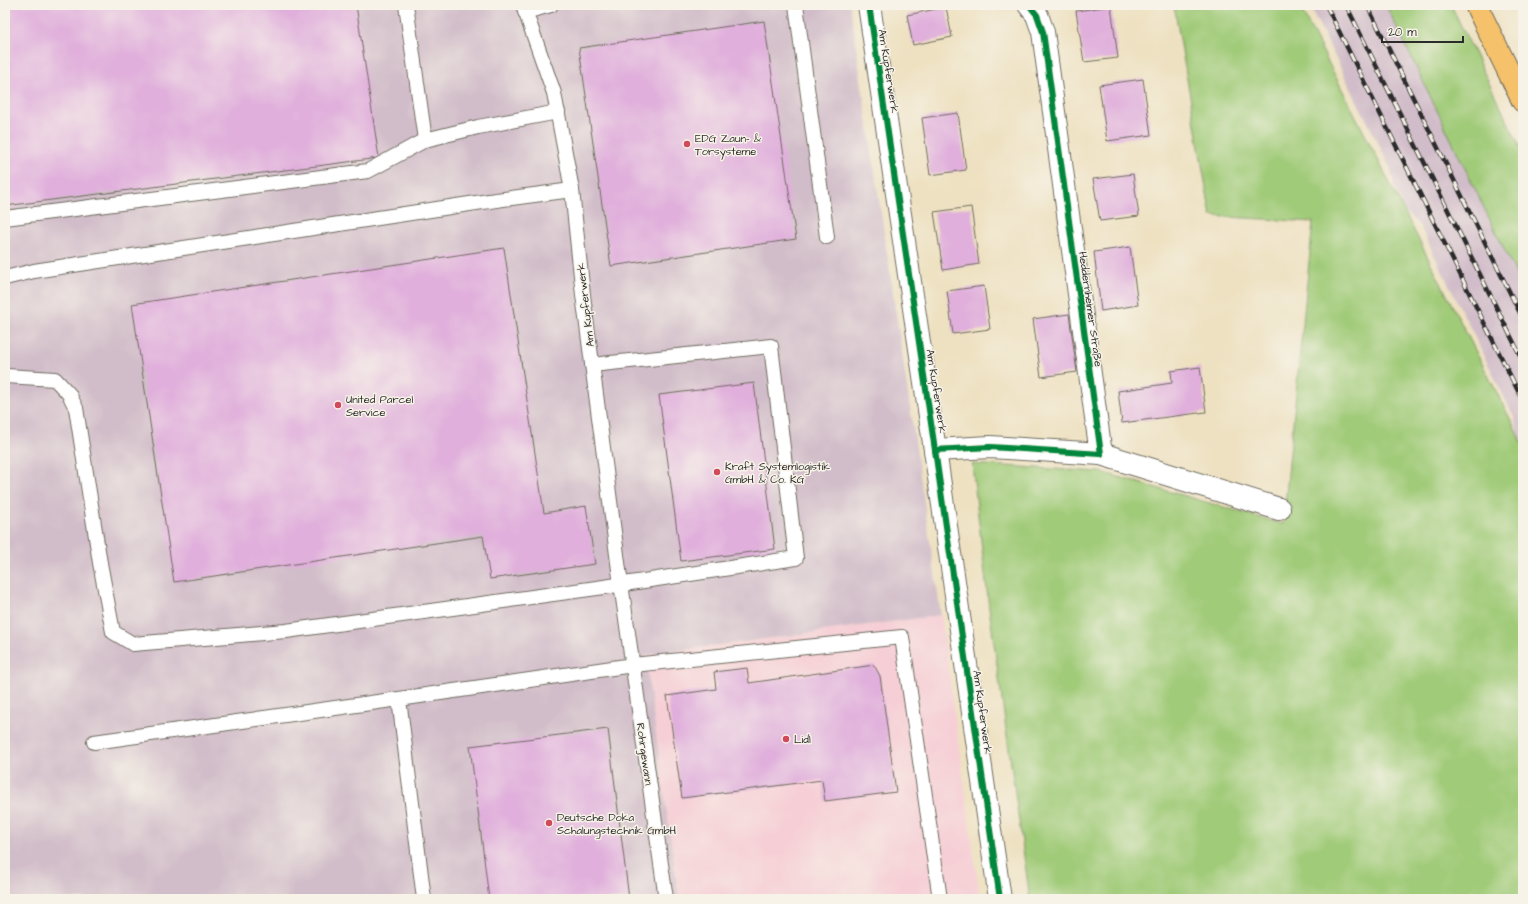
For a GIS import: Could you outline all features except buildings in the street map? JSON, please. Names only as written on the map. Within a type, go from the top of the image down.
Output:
[{"type":"main road","points":[[1476,5],[1523,102]]},
{"type":"street","name":"Am Kupferwerk","points":[[869,5],[1000,899]]},
{"type":"street","name":"Heddernheimer Straße","points":[[1029,5],[1037,15],[1043,32],[1101,454]]},
{"type":"street","points":[[935,450],[990,447],[1101,454],[1278,509]]},
{"type":"lane","points":[[406,5],[425,140]]},
{"type":"lane","points":[[524,8],[551,5]]},
{"type":"lane","points":[[796,5],[827,238]]},
{"type":"lane","name":"Am Kupferwerk","points":[[524,8],[548,74],[558,112],[572,190],[583,296],[625,610]]},
{"type":"lane","points":[[5,218],[368,171],[425,140],[478,127],[558,112]]},
{"type":"lane","points":[[5,278],[50,268],[489,201],[572,190]]},
{"type":"lane","points":[[5,375],[55,379],[69,394],[76,408],[100,562],[113,632],[133,644],[286,631],[621,585],[796,558],[771,346],[592,364]]},
{"type":"lane","name":"Rohrgewann","points":[[625,610],[666,899]]},
{"type":"lane","points":[[94,742],[633,665],[902,637],[940,899]]},
{"type":"lane","points":[[399,699],[424,899]]},
{"type":"shaded area","points":[[5,5],[850,5],[941,615],[645,655],[679,899],[5,899]]},
{"type":"shaded area","points":[[1309,5],[1386,5],[1523,288],[1523,445],[1518,434],[1514,417],[1420,226],[1405,211],[1394,186],[1391,169]]},
{"type":"shaded area","points":[[941,615],[980,899],[679,899],[645,655]]},
{"type":"green space","points":[[1174,5],[1299,5],[1523,444],[1523,899],[1030,899],[989,608],[972,464],[1101,472],[1283,524],[1313,222],[1211,216]]},
{"type":"green space","points":[[1386,5],[1451,5],[1523,153],[1523,288]]},
{"type":"railway","points":[[1326,5],[1523,401]]},
{"type":"railway","points":[[1346,5],[1523,361]]},
{"type":"railway","points":[[1367,5],[1523,319]]},
{"type":"cycle path","points":[[869,5],[1000,899]]},
{"type":"cycle path","points":[[935,450],[990,447],[1101,454],[1043,32],[1037,15],[1029,5]]},
{"type":"place","name":"EDG Zaun- & Torsysteme","points":[[687,144]]},
{"type":"place","name":"United Parcel Service","points":[[338,405]]},
{"type":"place","name":"Kraft Systemlogistik GmbH & Co. KG","points":[[717,472]]},
{"type":"place","name":"Lidl","points":[[786,739]]},
{"type":"place","name":"Deutsche Doka Schalungstechnik GmbH","points":[[549,823]]}]
